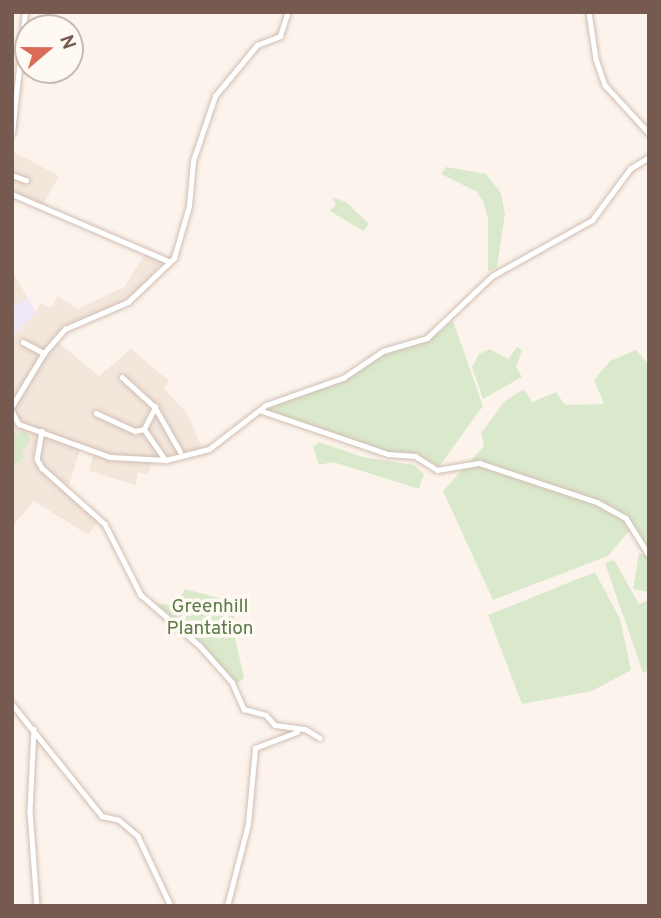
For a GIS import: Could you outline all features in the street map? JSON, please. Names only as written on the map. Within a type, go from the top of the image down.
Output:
[{"type":"street","points":[[12,133],[25,12]]},
{"type":"street","points":[[19,424],[12,408],[44,353],[65,330],[128,302],[178,250],[194,183],[193,161],[215,96],[257,45],[280,36],[288,12]]},
{"type":"street","points":[[589,12],[596,60],[605,85],[649,133]]},
{"type":"street","points":[[12,417],[19,424],[110,457],[166,460],[209,449],[274,401],[343,378],[383,351],[427,338],[492,276],[592,220],[630,169],[649,157]]},
{"type":"street","points":[[12,175],[26,180]]},
{"type":"street","points":[[12,194],[169,262]]},
{"type":"street","points":[[23,342],[44,353]]},
{"type":"street","points":[[122,377],[155,407],[180,451]]},
{"type":"street","points":[[144,429],[155,407]]},
{"type":"street","points":[[261,411],[388,454],[415,456],[437,470],[479,463],[597,502],[626,518],[649,555]]},
{"type":"street","points":[[96,413],[135,431],[144,429]]},
{"type":"street","points":[[144,429],[166,460]]},
{"type":"street","points":[[42,431],[37,459],[43,468],[105,524],[141,595],[200,646],[232,682],[244,709],[299,732]]},
{"type":"street","points":[[12,704],[102,816],[119,820],[138,836],[171,906]]},
{"type":"street","points":[[34,729],[30,811],[37,906]]},
{"type":"street","points":[[227,906],[248,824],[255,748],[305,730],[320,738]]},
{"type":"shaded area","points":[[12,151],[59,176],[42,206],[12,190]]},
{"type":"shaded area","points":[[145,254],[163,260],[141,289],[109,310],[72,323],[54,339],[99,376],[131,349],[169,381],[164,389],[187,413],[202,448],[152,459],[148,475],[138,472],[136,485],[89,471],[94,452],[81,447],[67,491],[98,522],[88,535],[34,501],[12,527],[12,271],[36,312],[41,303],[51,308],[58,296],[78,309],[124,287]]},
{"type":"shaded area","points":[[28,298],[36,313],[12,336],[12,308]]},
{"type":"green space","points":[[446,167],[486,174],[501,193],[505,214],[497,267],[488,272],[488,219],[484,203],[477,192],[441,174]]},
{"type":"green space","points":[[332,197],[346,202],[369,224],[363,231],[330,211],[336,204]]},
{"type":"green space","points":[[453,321],[483,406],[438,468],[416,454],[388,452],[264,410],[343,380],[384,353],[427,342]]},
{"type":"green space","points":[[517,347],[522,350],[516,367],[522,377],[483,399],[472,367],[479,354],[490,349],[508,359]]},
{"type":"green space","points":[[636,350],[649,365],[649,551],[630,530],[608,556],[493,600],[443,491],[484,446],[481,433],[505,401],[524,389],[532,402],[556,392],[565,405],[604,404],[594,380],[610,361]]},
{"type":"green space","points":[[12,429],[17,434],[26,431],[30,440],[22,452],[25,456],[12,468]]},
{"type":"green space","points":[[319,442],[363,457],[414,465],[424,474],[419,489],[333,462],[319,465],[313,447]]},
{"type":"green space","points":[[639,553],[649,556],[649,592],[633,589]]},
{"type":"green space","points":[[614,560],[639,604],[649,600],[649,670],[643,673],[605,563]]},
{"type":"green space","points":[[595,572],[620,619],[631,670],[592,691],[522,704],[488,615]]},
{"type":"green space","name":"Greenhill Plantation","points":[[185,589],[234,602],[234,633],[244,678],[236,684],[205,648],[156,603],[176,606]]}]
